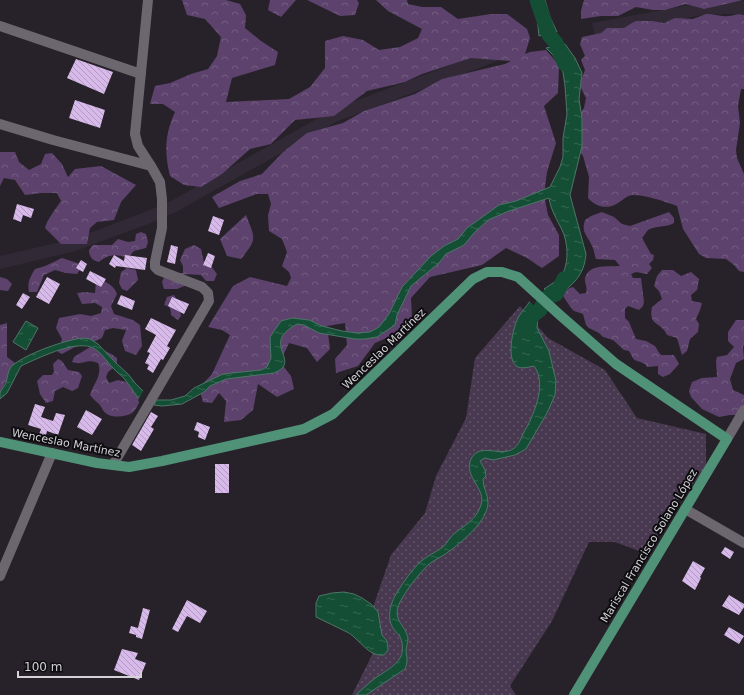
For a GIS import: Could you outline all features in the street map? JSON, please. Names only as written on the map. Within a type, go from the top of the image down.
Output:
[{"type":"main road","name":"Wenceslao Martínez","points":[[0,442],[97,463],[129,467],[304,429],[333,414],[473,279],[487,272],[502,272],[518,277],[616,364],[727,439]]},
{"type":"main road","name":"Mariscal Francisco Solano López","points":[[574,695],[727,439]]},
{"type":"street","points":[[112,465],[208,301],[208,293],[202,287],[162,272],[155,266],[162,228],[162,199],[160,182],[138,146],[135,134],[148,0]]},
{"type":"street","points":[[0,26],[141,74]]},
{"type":"street","points":[[0,124],[53,140],[151,166]]},
{"type":"street","name":"Mariscal Francisco Solano López","points":[[727,439],[744,410]]},
{"type":"street","points":[[0,576],[52,453]]},
{"type":"street","points":[[685,509],[744,543]]},
{"type":"shaded area","points":[[744,1],[744,14],[708,14],[595,35],[592,23],[707,2]]},
{"type":"shaded area","points":[[506,44],[508,57],[338,121],[176,212],[75,251],[0,269],[0,256],[74,239],[145,212],[173,200],[334,109]]},
{"type":"shaded area","points":[[520,306],[548,338],[605,370],[637,418],[706,434],[706,469],[667,513],[650,555],[615,542],[589,542],[552,621],[510,686],[516,695],[352,695],[372,655],[372,610],[391,555],[425,513],[436,476],[466,418],[475,358]]},
{"type":"green space","points":[[182,0],[226,0],[240,4],[246,15],[245,28],[278,52],[275,65],[232,78],[226,102],[289,99],[310,87],[325,68],[325,41],[343,36],[363,40],[379,50],[400,47],[418,38],[422,29],[388,11],[376,0],[407,0],[408,4],[422,7],[441,7],[458,19],[491,14],[507,14],[527,29],[530,38],[525,54],[546,50],[559,65],[558,93],[544,106],[556,143],[547,172],[544,195],[548,215],[559,235],[559,256],[542,268],[527,258],[506,248],[482,265],[430,277],[411,298],[412,318],[405,330],[375,343],[358,366],[336,373],[335,359],[347,345],[345,323],[327,326],[330,349],[317,362],[307,348],[289,343],[280,362],[291,376],[294,389],[277,397],[258,384],[253,410],[241,420],[224,422],[226,401],[219,393],[212,403],[203,402],[199,388],[212,374],[230,335],[222,330],[208,327],[233,286],[250,277],[287,286],[291,278],[289,272],[282,266],[287,252],[282,239],[269,231],[268,215],[271,204],[268,194],[257,194],[219,208],[212,197],[240,181],[262,174],[282,153],[307,133],[343,123],[364,111],[415,94],[442,79],[505,64],[511,61],[471,58],[422,74],[405,82],[367,91],[334,116],[295,120],[271,144],[250,149],[222,174],[201,187],[184,185],[170,176],[166,151],[167,136],[175,112],[163,104],[150,104],[155,86],[170,83],[208,69],[217,56],[221,37],[205,19],[187,15]]},
{"type":"green space","points":[[270,0],[296,0],[281,17],[268,10]]},
{"type":"green space","points":[[307,0],[357,0],[359,3],[355,15],[340,16]]},
{"type":"green space","points":[[584,0],[743,0],[704,9],[686,4],[665,10],[653,10],[636,7],[618,16],[601,16],[581,19],[581,11]]},
{"type":"green space","points":[[706,14],[725,16],[740,14],[744,15],[744,89],[741,89],[738,106],[740,123],[736,150],[737,158],[744,174],[744,272],[739,271],[726,259],[706,258],[699,254],[683,229],[677,206],[638,195],[628,196],[614,205],[606,207],[595,204],[588,198],[589,177],[583,156],[577,148],[578,116],[584,108],[586,98],[581,88],[581,81],[585,70],[581,60],[585,56],[580,44],[582,37],[601,33],[607,28],[624,28],[636,21],[664,23],[675,18],[693,19]]},
{"type":"green space","points":[[0,152],[15,152],[19,162],[29,170],[41,164],[45,154],[52,153],[62,164],[68,177],[75,169],[101,166],[136,185],[121,202],[114,220],[97,222],[90,228],[87,244],[61,244],[45,228],[50,217],[61,201],[57,193],[25,195],[15,180],[4,178],[0,186]]},
{"type":"green space","points":[[602,212],[614,217],[622,224],[630,226],[669,212],[674,218],[674,223],[668,226],[651,228],[642,238],[651,254],[654,255],[653,260],[649,264],[652,268],[647,274],[636,272],[631,274],[633,278],[641,278],[644,302],[643,306],[639,310],[628,306],[625,309],[625,318],[629,322],[636,339],[646,341],[655,346],[661,355],[674,355],[679,364],[670,374],[663,377],[658,374],[658,366],[647,367],[645,364],[635,360],[629,351],[624,350],[613,340],[603,337],[599,333],[589,328],[586,325],[583,314],[574,311],[563,296],[567,290],[573,287],[580,294],[586,293],[587,289],[585,278],[587,273],[591,270],[600,267],[620,266],[615,260],[596,259],[593,247],[584,231],[585,220]]},
{"type":"green space","points":[[246,215],[253,234],[250,247],[241,259],[227,256],[220,239]]},
{"type":"green space","points":[[141,232],[146,234],[148,242],[146,248],[134,251],[128,258],[113,256],[106,257],[99,262],[93,260],[91,257],[89,250],[93,245],[112,245],[118,239],[128,242],[135,241],[136,234]]},
{"type":"green space","points":[[194,245],[201,249],[204,263],[211,266],[217,274],[214,281],[206,281],[201,275],[184,274],[187,278],[187,285],[177,289],[164,289],[162,282],[166,273],[183,273],[183,266],[180,260],[185,249]]},
{"type":"green space","points":[[62,258],[80,264],[81,268],[77,274],[55,270],[44,275],[37,292],[29,292],[29,280],[35,269],[46,266]]},
{"type":"green space","points":[[127,268],[136,270],[138,280],[127,291],[122,289],[119,283],[121,272]]},
{"type":"green space","points":[[662,270],[673,270],[681,276],[691,272],[699,279],[697,290],[691,295],[692,301],[702,303],[696,319],[699,324],[698,332],[690,339],[687,351],[682,355],[677,338],[667,335],[662,328],[653,321],[652,318],[652,307],[662,299],[659,291],[654,286],[657,276]]},
{"type":"green space","points":[[0,277],[7,279],[12,284],[8,291],[0,290]]},
{"type":"green space","points":[[102,280],[113,287],[116,291],[117,294],[111,306],[114,314],[133,320],[140,325],[142,346],[136,355],[125,351],[122,341],[126,330],[113,328],[105,330],[102,338],[91,343],[75,347],[62,354],[58,352],[62,339],[56,328],[59,318],[80,314],[91,316],[101,313],[102,307],[95,303],[82,304],[77,293],[95,293],[96,282]]},
{"type":"green space","points":[[174,295],[181,313],[178,320],[171,315],[169,307],[164,305],[167,297]]},
{"type":"green space","points":[[736,320],[744,320],[744,359],[736,363],[730,379],[733,390],[744,395],[744,415],[719,417],[702,409],[691,397],[689,391],[692,382],[702,378],[717,377],[717,357],[727,355],[734,347],[728,341],[728,332]]},
{"type":"green space","points":[[7,323],[7,357],[19,366],[15,376],[5,382],[0,399],[0,325]]},
{"type":"green space","points":[[90,347],[104,350],[117,358],[117,365],[108,372],[106,377],[109,383],[118,380],[130,383],[140,400],[136,409],[132,413],[120,416],[107,414],[90,395],[99,372],[98,363],[90,361],[79,363],[72,362],[74,357]]},
{"type":"green space","points":[[58,359],[62,361],[68,370],[79,372],[82,376],[78,388],[72,391],[63,387],[55,391],[53,401],[46,403],[40,394],[37,381],[43,375],[52,375],[54,372],[53,364]]},
{"type":"water","points":[[531,0],[545,0],[550,17],[557,32],[539,36],[537,18]]},
{"type":"water","points":[[565,44],[575,58],[582,73],[579,99],[582,118],[582,146],[570,195],[586,254],[583,269],[580,275],[567,289],[555,298],[544,289],[555,282],[562,275],[567,257],[567,246],[564,235],[549,198],[509,211],[488,220],[464,245],[446,254],[439,263],[411,286],[397,315],[395,325],[377,337],[355,339],[319,333],[304,325],[297,324],[287,331],[282,337],[281,347],[285,361],[284,366],[274,373],[226,379],[210,386],[204,392],[182,404],[162,406],[154,405],[156,400],[171,400],[185,396],[194,388],[223,374],[261,370],[267,367],[271,358],[270,337],[281,321],[292,318],[309,320],[322,326],[342,331],[357,333],[370,332],[379,327],[389,314],[402,287],[431,256],[444,246],[458,239],[467,228],[499,205],[516,201],[550,187],[560,167],[563,157],[563,138],[567,114],[563,72],[553,55],[546,48]]},
{"type":"water","points":[[530,301],[542,311],[538,318],[537,328],[549,351],[556,381],[555,395],[547,413],[526,449],[515,455],[493,460],[485,458],[480,461],[485,470],[486,476],[483,479],[483,482],[488,500],[487,510],[484,516],[480,523],[463,541],[428,565],[420,573],[400,602],[397,614],[408,639],[406,651],[407,662],[405,669],[366,695],[356,695],[374,679],[395,664],[401,656],[401,640],[391,624],[390,619],[390,609],[395,595],[420,562],[443,547],[453,535],[473,518],[479,510],[482,499],[470,472],[469,465],[471,459],[479,451],[484,450],[502,452],[513,449],[519,442],[535,410],[540,382],[538,373],[534,366],[524,368],[518,367],[514,363],[511,351],[514,327],[520,314]]},
{"type":"water","points":[[26,321],[38,328],[26,350],[13,342]]},
{"type":"water","points":[[83,338],[90,339],[98,344],[129,375],[146,394],[141,401],[125,379],[101,354],[91,347],[84,346],[65,348],[21,366],[7,393],[0,399],[1,390],[5,385],[10,369],[13,365],[28,356],[47,348],[67,341]]},
{"type":"water","points":[[344,592],[354,594],[362,598],[371,604],[378,612],[382,635],[387,641],[388,650],[384,655],[373,653],[352,635],[316,617],[316,603],[319,596]]},
{"type":"pier","points":[[531,299],[543,310],[543,314],[528,300]]},
{"type":"pier","points":[[144,390],[148,395],[143,402],[140,403],[138,400]]},
{"type":"building","points":[[76,59],[113,72],[104,94],[67,78]]},
{"type":"building","points":[[75,100],[105,110],[100,128],[69,118]]},
{"type":"building","points":[[17,204],[34,209],[31,218],[23,215],[21,222],[13,219]]},
{"type":"building","points":[[213,216],[224,220],[219,235],[208,231]]},
{"type":"building","points":[[171,245],[178,247],[175,264],[167,262]]},
{"type":"building","points":[[208,253],[215,256],[211,268],[203,265]]},
{"type":"building","points":[[114,255],[124,261],[125,255],[147,258],[145,270],[116,266],[115,268],[109,264]]},
{"type":"building","points":[[81,260],[87,264],[83,272],[76,268]]},
{"type":"building","points":[[90,271],[106,279],[101,287],[86,279]]},
{"type":"building","points":[[47,277],[60,284],[49,304],[36,297]]},
{"type":"building","points":[[23,293],[30,297],[22,309],[16,305]]},
{"type":"building","points":[[121,295],[135,301],[132,310],[117,304]]},
{"type":"building","points":[[172,297],[189,304],[184,314],[168,306]]},
{"type":"building","points":[[151,318],[176,330],[167,346],[170,348],[163,360],[161,359],[153,373],[147,369],[149,365],[145,363],[150,353],[147,352],[156,335],[145,329]]},
{"type":"building","points":[[35,404],[45,407],[41,417],[53,421],[56,413],[65,415],[58,435],[47,431],[45,439],[38,437],[41,429],[28,425]]},
{"type":"building","points":[[86,410],[102,419],[92,435],[77,427]]},
{"type":"building","points":[[151,412],[158,416],[151,427],[154,429],[141,451],[132,445]]},
{"type":"building","points":[[197,422],[210,427],[205,440],[198,437],[199,432],[194,430]]},
{"type":"building","points":[[215,464],[229,464],[229,493],[215,493]]},
{"type":"building","points":[[725,547],[734,552],[730,559],[721,553]]},
{"type":"building","points":[[693,561],[705,568],[695,590],[682,581]]},
{"type":"building","points":[[729,595],[744,604],[744,607],[739,615],[722,606]]},
{"type":"building","points":[[187,600],[207,611],[200,623],[187,616],[178,632],[172,629]]},
{"type":"building","points":[[143,608],[150,610],[142,639],[129,633],[131,626],[138,628]]},
{"type":"building","points":[[729,627],[744,636],[739,644],[724,635]]},
{"type":"building","points":[[122,649],[138,653],[135,659],[146,663],[139,680],[114,670]]},
{"type":"waterway","points":[[537,0],[549,35],[556,43],[565,64]]},
{"type":"waterway","points":[[527,324],[533,315],[540,310],[546,298],[556,294],[564,279]]}]
